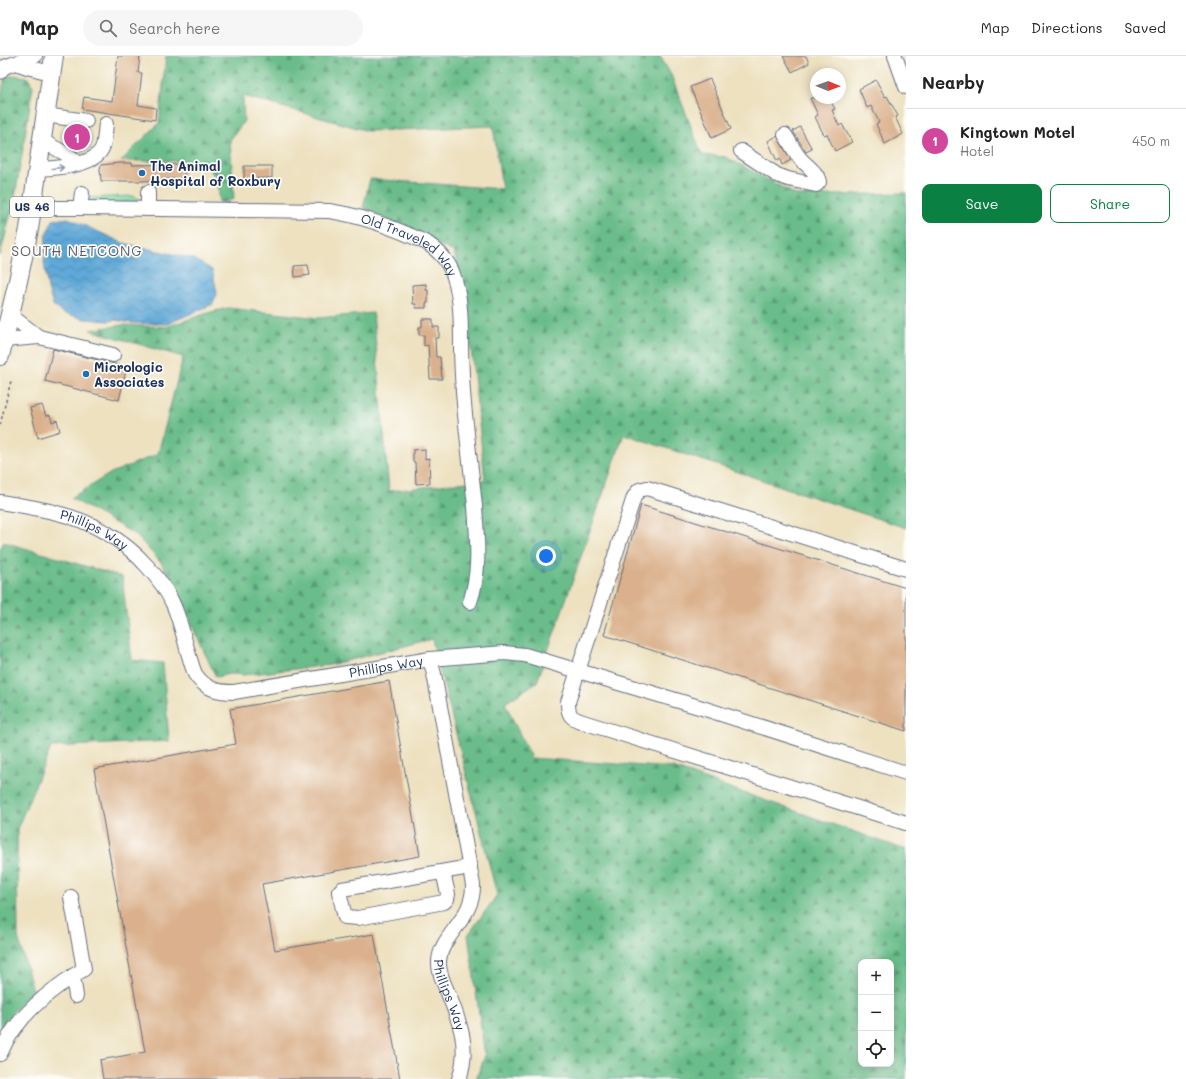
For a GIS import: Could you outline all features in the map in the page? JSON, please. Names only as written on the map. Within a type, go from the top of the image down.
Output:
[{"type":"main road","name":"US 46","points":[[2,348],[7,310],[24,254],[33,204],[52,64]]},
{"type":"street","points":[[0,72],[4,67],[35,56]]},
{"type":"street","points":[[895,56],[906,87]]},
{"type":"street","points":[[16,63],[27,67],[52,64]]},
{"type":"street","points":[[46,115],[86,121]]},
{"type":"street","points":[[38,169],[67,167],[90,160],[103,146],[106,124]]},
{"type":"street","points":[[741,151],[777,175],[816,185],[818,178],[814,172],[799,158],[785,135]]},
{"type":"street","points":[[42,141],[70,156],[78,163]]},
{"type":"street","points":[[148,192],[148,209]]},
{"type":"street","points":[[80,208],[82,193]]},
{"type":"street","name":"Old Traveled Way","points":[[33,204],[56,208],[309,210],[342,213],[378,222],[427,243],[444,258],[455,278],[461,321],[464,392],[478,562],[476,587],[470,602]]},
{"type":"street","points":[[7,310],[38,337],[113,355]]},
{"type":"street","points":[[2,348],[38,337]]},
{"type":"street","points":[[906,569],[647,488],[639,490],[634,497],[568,702],[568,712],[573,719],[906,823]]},
{"type":"street","name":"Phillips Way","points":[[0,502],[58,513],[78,520],[109,534],[134,553],[158,580],[173,603],[195,674],[201,682],[214,690],[220,692],[234,692],[430,659],[470,867],[473,890],[471,902],[464,917],[444,944],[440,954],[439,963],[441,976],[463,1036],[464,1059],[459,1079]]},
{"type":"street","points":[[430,659],[504,653],[524,655],[699,707],[906,773]]},
{"type":"street","points":[[443,872],[448,894],[447,900],[444,902],[358,918],[345,917],[339,892],[342,889],[470,867]]},
{"type":"street","points":[[0,1054],[7,1040],[19,1023],[56,987],[84,969],[72,897]]},
{"type":"street","points":[[73,976],[76,996]]},
{"type":"path","points":[[0,425],[11,381]]},
{"type":"green space","points":[[166,56],[660,56],[671,75],[702,155],[726,157],[798,196],[906,193],[906,528],[624,434],[537,682],[505,703],[531,758],[673,768],[906,850],[906,1079],[476,1079],[485,1056],[468,935],[497,895],[432,639],[330,665],[243,675],[229,674],[216,677],[194,630],[180,595],[162,564],[136,535],[71,498],[111,473],[158,454],[183,357],[90,330],[122,325],[166,327],[228,308],[319,318],[373,313],[389,491],[485,480],[466,299],[454,252],[363,208],[370,179],[502,189],[493,126],[368,131],[243,96],[244,121],[230,140],[234,199],[220,203],[218,183],[207,163],[187,161],[121,161],[159,123]]},
{"type":"green space","points":[[13,75],[27,77],[33,86],[15,197],[0,256],[0,107],[4,79]]},
{"type":"green space","points":[[132,196],[142,200],[142,202],[87,203],[86,198]]},
{"type":"green space","points":[[4,542],[122,577],[132,660],[163,663],[169,741],[51,747],[17,829],[18,937],[33,990],[6,1020],[0,1030],[0,549]]},
{"type":"water","points":[[68,218],[123,243],[194,259],[212,270],[217,292],[213,304],[167,324],[85,319],[63,313],[53,305],[48,289],[44,262],[46,235],[53,220]]},
{"type":"building","points":[[118,56],[140,56],[138,73],[142,73],[138,105],[156,108],[155,120],[82,109],[84,97],[112,101]]},
{"type":"building","points":[[783,56],[806,56],[809,63],[792,72]]},
{"type":"building","points":[[710,79],[731,129],[712,138],[690,87]]},
{"type":"building","points":[[876,80],[898,116],[895,117],[903,134],[885,144],[876,124],[879,122],[871,106],[867,108],[859,89]]},
{"type":"building","points":[[813,104],[832,104],[835,109],[832,110],[839,126],[842,124],[852,142],[835,151],[827,134],[824,135],[815,117],[818,115]]},
{"type":"building","points":[[800,127],[812,149],[806,152],[793,131]]},
{"type":"building","points":[[73,128],[84,129],[81,150],[70,147]]},
{"type":"building","points":[[777,136],[791,160],[782,165],[780,159],[777,161],[768,141]]},
{"type":"building","name":"The Animal Hospital of Roxbury","points":[[132,163],[132,165],[184,164],[184,178],[144,181],[101,181],[101,165]]},
{"type":"building","points":[[244,166],[272,166],[272,178],[244,179]]},
{"type":"building","points":[[308,265],[310,275],[295,277],[294,266]]},
{"type":"building","points":[[426,284],[426,290],[428,290],[428,303],[426,303],[426,308],[416,308],[416,304],[413,304],[412,285]]},
{"type":"building","points":[[422,319],[433,319],[433,327],[439,327],[439,338],[435,338],[436,357],[440,357],[442,379],[430,379],[428,345],[424,346],[424,335],[419,335],[419,327],[422,327]]},
{"type":"building","name":"Micrologic Associates","points":[[53,349],[127,367],[119,400],[45,381]]},
{"type":"building","points":[[42,405],[46,416],[50,415],[52,422],[57,420],[60,431],[38,438],[30,408]]},
{"type":"building","points":[[425,449],[425,459],[429,458],[430,483],[416,484],[413,450]]},
{"type":"building","points":[[641,505],[906,588],[906,731],[604,635]]},
{"type":"building","points":[[389,681],[420,856],[262,884],[275,950],[374,934],[400,1079],[103,1079],[100,1060],[145,1052],[94,769],[236,744],[230,709]]},
{"type":"place","name":"Kingtown Motel","points":[[77,137]]},
{"type":"place","name":"The Animal Hospital of Roxbury","points":[[142,173]]},
{"type":"place","name":"Micrologic Associates","points":[[86,374]]},
{"type":"district","name":"SOUTH NETCONG","points":[[77,251]]}]
